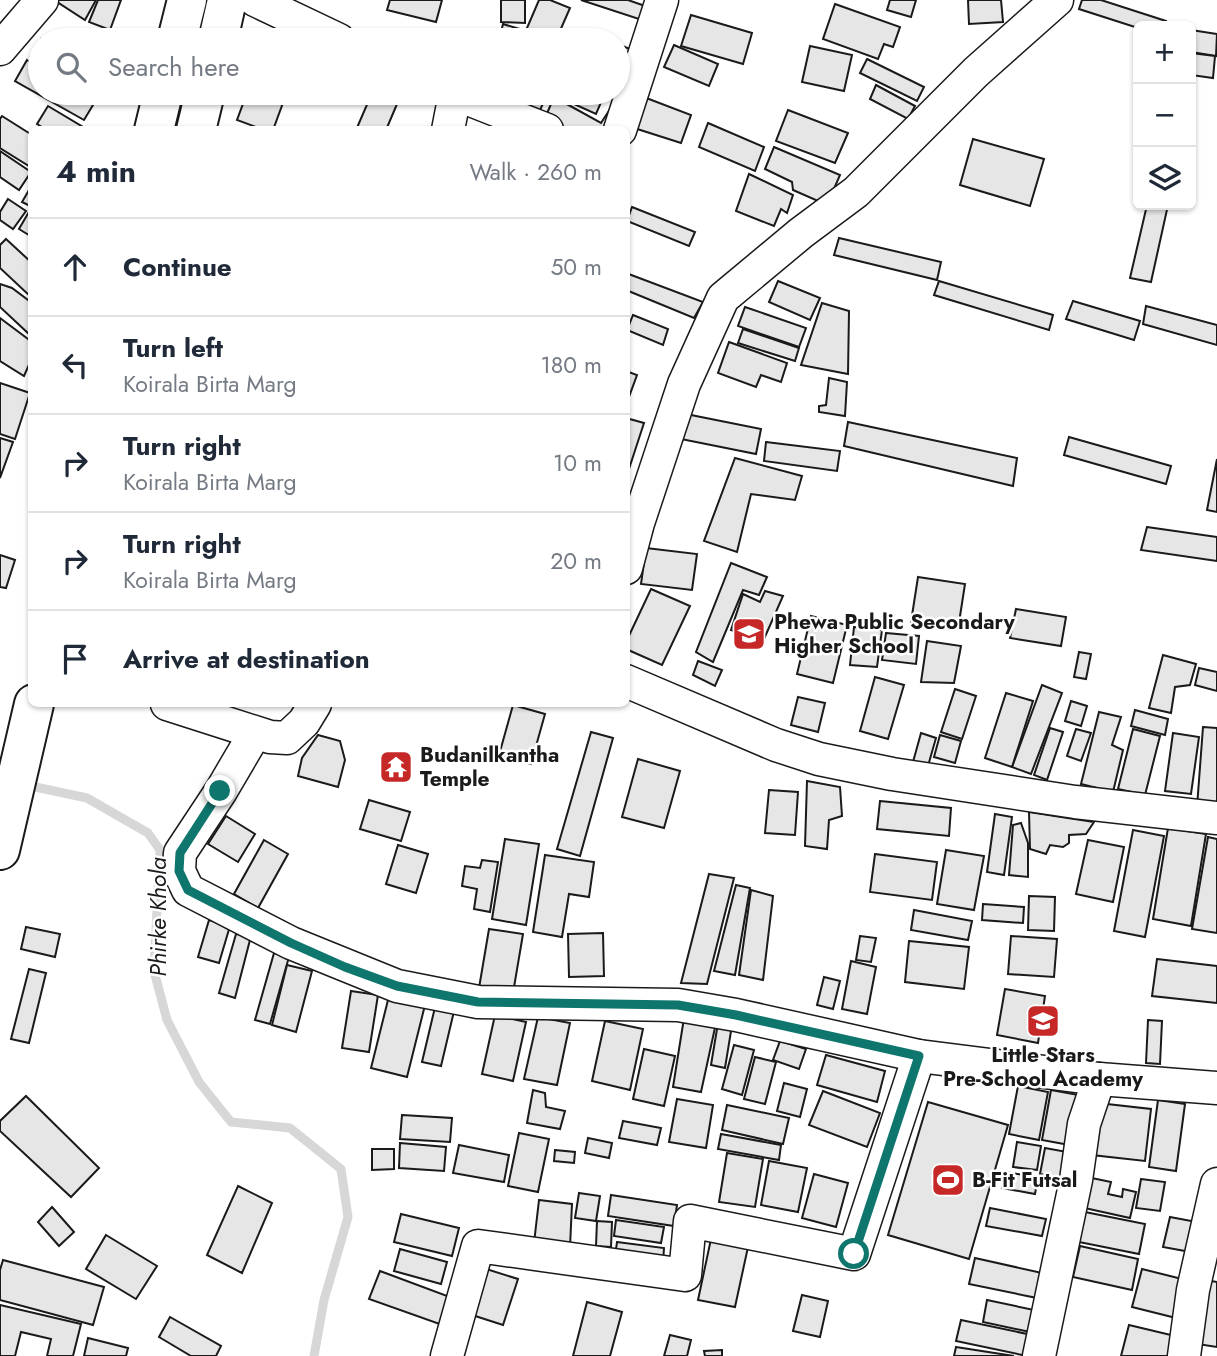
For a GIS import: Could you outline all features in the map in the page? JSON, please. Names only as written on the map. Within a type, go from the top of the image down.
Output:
[{"type":"highway","points":[[180,28],[187,0]]},
{"type":"highway","points":[[221,28],[227,0]]},
{"type":"highway","points":[[155,126],[160,105]]},
{"type":"highway","points":[[197,126],[202,105]]},
{"type":"highway","points":[[0,850],[33,707]]},
{"type":"street","points":[[0,49],[42,0]]},
{"type":"street","points":[[254,0],[314,28]]},
{"type":"street","points":[[630,99],[662,0]]},
{"type":"street","points":[[630,553],[684,384],[723,298],[801,233],[856,192],[976,72],[1057,0]]},
{"type":"street","points":[[449,126],[452,105]]},
{"type":"street","points":[[484,105],[537,126]]},
{"type":"street","points":[[621,126],[628,105]]},
{"type":"street","points":[[630,683],[776,745],[819,759],[892,774],[1075,802],[1217,818]]},
{"type":"street","points":[[176,707],[255,733],[287,738],[304,722],[313,707]]},
{"type":"street","points":[[255,733],[180,853],[179,871],[188,890],[291,943],[397,986],[478,1002],[678,1005],[736,1015],[919,1056],[1099,1079],[1217,1088]]},
{"type":"street","points":[[447,1356],[478,1246],[685,1275],[690,1221],[854,1254],[919,1056]]},
{"type":"street","points":[[1039,1356],[1076,1180],[1084,1124],[1099,1079]]},
{"type":"street","points":[[1184,1356],[1193,1290],[1217,1184]]},
{"type":"building","points":[[54,0],[96,0],[85,20]]},
{"type":"building","points":[[98,0],[121,0],[111,28],[89,22]]},
{"type":"building","points":[[390,0],[442,0],[436,22],[387,10]]},
{"type":"building","points":[[501,0],[525,0],[525,23],[501,22]]},
{"type":"building","points":[[539,0],[550,0],[570,8],[561,28],[527,28]]},
{"type":"building","points":[[581,0],[628,0],[648,7],[645,21]]},
{"type":"building","points":[[890,0],[916,0],[911,17],[887,10]]},
{"type":"building","points":[[968,0],[1001,0],[1003,22],[969,24]]},
{"type":"building","points":[[1082,0],[1101,0],[1166,21],[1133,21],[1133,26],[1079,9]]},
{"type":"building","points":[[835,4],[900,27],[893,47],[884,44],[878,59],[823,39]]},
{"type":"building","points":[[691,15],[752,33],[743,64],[681,46]]},
{"type":"building","points":[[1196,31],[1217,34],[1216,56],[1196,53]]},
{"type":"building","points":[[674,45],[718,64],[709,86],[664,67]]},
{"type":"building","points":[[810,46],[852,55],[844,91],[802,82]]},
{"type":"building","points":[[1196,54],[1215,56],[1213,78],[1196,76]]},
{"type":"building","points":[[867,59],[924,87],[917,101],[860,73]]},
{"type":"building","points":[[27,60],[28,88],[15,81]]},
{"type":"building","points":[[876,85],[915,106],[908,119],[870,99]]},
{"type":"building","points":[[641,96],[691,115],[681,143],[631,127]]},
{"type":"building","points":[[57,105],[93,105],[84,120]]},
{"type":"building","points":[[243,105],[282,105],[274,126],[253,126],[237,120]]},
{"type":"building","points":[[367,105],[397,105],[388,126],[358,126]]},
{"type":"building","points":[[528,105],[542,105],[540,110]]},
{"type":"building","points":[[551,105],[568,105],[601,123],[615,105],[613,126],[560,126],[545,118]]},
{"type":"building","points":[[576,105],[600,105],[596,114]]},
{"type":"building","points":[[48,106],[81,126],[40,126],[37,124]]},
{"type":"building","points":[[788,110],[848,133],[835,163],[776,141]]},
{"type":"building","points":[[2,116],[28,132],[28,166],[0,148]]},
{"type":"building","points":[[708,123],[764,147],[755,171],[699,147]]},
{"type":"building","points":[[973,139],[1044,159],[1030,206],[960,185]]},
{"type":"building","points":[[774,147],[840,175],[827,205],[793,190],[792,182],[765,169]]},
{"type":"building","points":[[0,151],[28,170],[28,176],[19,190],[0,177]]},
{"type":"building","points":[[749,174],[793,195],[787,213],[781,209],[774,226],[736,211]]},
{"type":"building","points":[[28,192],[28,205],[22,202]]},
{"type":"building","points":[[8,199],[26,211],[13,229],[0,220],[0,212]]},
{"type":"building","points":[[632,207],[695,232],[689,246],[630,222]]},
{"type":"building","points":[[1146,210],[1167,210],[1151,282],[1130,278]]},
{"type":"building","points":[[28,213],[28,235],[19,229]]},
{"type":"building","points":[[839,238],[941,262],[937,280],[834,255]]},
{"type":"building","points":[[6,239],[28,259],[28,294],[0,268],[0,245]]},
{"type":"building","points":[[630,275],[703,302],[694,318],[630,292]]},
{"type":"building","points":[[778,281],[820,298],[810,320],[769,302]]},
{"type":"building","points":[[939,281],[1053,315],[1049,330],[934,295]]},
{"type":"building","points":[[0,284],[12,288],[28,300],[28,333],[0,307]]},
{"type":"building","points":[[1073,301],[1140,321],[1134,340],[1066,319]]},
{"type":"building","points":[[822,303],[849,311],[848,374],[801,365]]},
{"type":"building","points":[[1146,306],[1217,325],[1217,345],[1143,324]]},
{"type":"building","points":[[745,307],[806,328],[799,347],[738,326]]},
{"type":"building","points":[[633,315],[668,329],[663,345],[630,331]]},
{"type":"building","points":[[0,318],[28,339],[28,367],[24,376],[0,361]]},
{"type":"building","points":[[743,329],[799,348],[795,361],[738,343]]},
{"type":"building","points":[[729,342],[787,363],[781,382],[761,375],[756,387],[718,373]]},
{"type":"building","points":[[630,372],[637,375],[630,394]]},
{"type":"building","points":[[829,378],[847,382],[845,416],[819,412],[819,406],[826,405]]},
{"type":"building","points":[[0,383],[28,392],[28,399],[15,439],[0,434]]},
{"type":"building","points":[[686,414],[761,429],[756,454],[681,439]]},
{"type":"building","points":[[630,419],[644,423],[630,466]]},
{"type":"building","points":[[848,422],[1017,458],[1013,486],[844,446]]},
{"type":"building","points":[[1069,437],[1171,466],[1166,484],[1064,455]]},
{"type":"building","points":[[0,438],[13,442],[0,478]]},
{"type":"building","points":[[766,442],[840,451],[837,471],[764,461]]},
{"type":"building","points":[[735,458],[802,476],[795,500],[751,494],[737,552],[704,541]]},
{"type":"building","points":[[1217,459],[1217,512],[1207,510]]},
{"type":"building","points":[[1147,527],[1217,537],[1217,561],[1141,550]]},
{"type":"building","points":[[646,548],[697,554],[692,590],[641,584]]},
{"type":"building","points":[[0,555],[15,560],[6,588],[0,587]]},
{"type":"building","points":[[731,563],[767,577],[759,595],[743,590],[713,662],[696,652]]},
{"type":"building","points":[[918,577],[965,584],[958,629],[911,622]]},
{"type":"building","points":[[651,589],[690,606],[662,665],[630,651],[630,634]]},
{"type":"building","points":[[765,591],[783,596],[764,639],[731,630],[743,594],[760,602]]},
{"type":"building","points":[[1016,609],[1066,617],[1061,646],[1010,638]]},
{"type":"building","points":[[811,616],[847,625],[833,683],[797,674]]},
{"type":"building","points":[[854,627],[882,630],[877,667],[850,665]]},
{"type":"building","points":[[886,633],[919,636],[916,664],[882,660]]},
{"type":"building","points":[[927,641],[961,646],[954,683],[921,682]]},
{"type":"building","points":[[1079,652],[1091,654],[1086,679],[1074,677]]},
{"type":"building","points":[[1163,655],[1196,664],[1190,685],[1175,687],[1171,713],[1149,708]]},
{"type":"building","points":[[698,661],[722,670],[715,686],[693,675]]},
{"type":"building","points":[[1199,668],[1217,672],[1217,691],[1195,685]]},
{"type":"building","points":[[875,677],[904,685],[888,739],[860,731]]},
{"type":"building","points":[[1042,685],[1062,693],[1031,774],[1012,767]]},
{"type":"building","points":[[955,689],[976,696],[962,739],[941,732]]},
{"type":"building","points":[[1006,693],[1033,701],[1012,767],[985,758]]},
{"type":"building","points":[[798,697],[825,703],[818,732],[791,725]]},
{"type":"building","points":[[1071,701],[1087,706],[1081,726],[1065,721]]},
{"type":"building","points":[[512,707],[545,714],[531,764],[499,755]]},
{"type":"building","points":[[1135,710],[1168,719],[1165,735],[1131,726]]},
{"type":"building","points":[[1099,712],[1121,717],[1112,745],[1123,750],[1113,792],[1081,784]]},
{"type":"building","points":[[1203,727],[1217,728],[1217,809],[1197,807]]},
{"type":"building","points":[[1050,728],[1063,732],[1047,780],[1034,775]]},
{"type":"building","points":[[1076,729],[1091,733],[1081,761],[1067,756]]},
{"type":"building","points":[[1133,729],[1160,736],[1145,795],[1118,789]]},
{"type":"building","points":[[591,732],[613,738],[580,856],[557,849]]},
{"type":"building","points":[[921,733],[936,738],[928,766],[913,762]]},
{"type":"building","points":[[1173,733],[1199,737],[1191,794],[1165,791]]},
{"type":"building","points":[[318,735],[340,741],[345,760],[338,787],[298,776],[302,758]]},
{"type":"building","points":[[940,735],[961,741],[955,763],[934,757]]},
{"type":"building","points":[[638,759],[680,771],[664,828],[622,817]]},
{"type":"building","points":[[807,781],[840,787],[842,816],[829,820],[827,849],[805,846]]},
{"type":"building","points":[[769,790],[798,792],[795,835],[765,833]]},
{"type":"building","points":[[369,800],[410,812],[401,841],[360,829]]},
{"type":"building","points":[[880,801],[951,808],[949,836],[877,829]]},
{"type":"building","points":[[1029,812],[1094,822],[1086,834],[1069,835],[1069,843],[1063,847],[1050,845],[1046,854],[1030,849]]},
{"type":"building","points":[[995,814],[1012,817],[1004,875],[987,872]]},
{"type":"building","points":[[226,816],[255,834],[238,862],[208,844]]},
{"type":"building","points":[[1021,823],[1028,843],[1028,877],[1009,875],[1013,825]]},
{"type":"building","points":[[1168,828],[1206,834],[1191,926],[1153,919]]},
{"type":"building","points":[[1133,830],[1164,836],[1145,937],[1114,931]]},
{"type":"building","points":[[1208,837],[1217,839],[1217,933],[1192,929]]},
{"type":"building","points":[[505,839],[539,844],[526,925],[492,919]]},
{"type":"building","points":[[264,840],[288,854],[258,908],[234,894]]},
{"type":"building","points":[[1088,840],[1124,847],[1113,902],[1076,894]]},
{"type":"building","points":[[398,845],[428,854],[416,893],[386,884]]},
{"type":"building","points":[[946,850],[984,856],[974,910],[937,904]]},
{"type":"building","points":[[875,854],[937,862],[932,900],[870,892]]},
{"type":"building","points":[[545,855],[594,862],[589,897],[569,894],[562,937],[533,932]]},
{"type":"building","points":[[482,860],[498,862],[490,912],[474,909],[477,889],[462,886],[465,866],[480,868]]},
{"type":"building","points":[[709,874],[734,878],[707,984],[681,983]]},
{"type":"building","points":[[736,885],[750,888],[735,975],[714,971]]},
{"type":"building","points":[[751,890],[773,896],[763,980],[739,975]]},
{"type":"building","points":[[1029,896],[1055,897],[1054,931],[1028,930]]},
{"type":"building","points":[[983,904],[1024,907],[1023,923],[982,920]]},
{"type":"building","points":[[914,910],[972,921],[968,940],[911,930]]},
{"type":"building","points":[[209,920],[230,926],[219,963],[198,957]]},
{"type":"building","points":[[26,927],[60,934],[55,957],[21,949]]},
{"type":"building","points":[[489,929],[523,934],[512,999],[478,994]]},
{"type":"building","points":[[603,933],[604,976],[569,977],[568,934]]},
{"type":"building","points":[[236,934],[251,936],[235,998],[219,993]]},
{"type":"building","points":[[860,936],[876,938],[871,962],[856,960]]},
{"type":"building","points":[[1011,936],[1057,939],[1054,977],[1008,974]]},
{"type":"building","points":[[909,941],[969,947],[964,989],[905,982]]},
{"type":"building","points":[[274,953],[289,957],[270,1024],[255,1020]]},
{"type":"building","points":[[1157,959],[1217,966],[1217,1003],[1152,996]]},
{"type":"building","points":[[851,961],[876,967],[867,1014],[842,1009]]},
{"type":"building","points":[[287,965],[312,971],[296,1032],[272,1025]]},
{"type":"building","points":[[29,969],[46,973],[29,1043],[11,1039]]},
{"type":"building","points":[[824,977],[840,981],[833,1009],[817,1005]]},
{"type":"building","name":"Little Stars Pre-School Academy","points":[[1005,989],[1045,996],[1038,1043],[997,1035]]},
{"type":"building","points":[[351,991],[378,995],[369,1052],[342,1048]]},
{"type":"building","points":[[389,996],[425,1005],[407,1077],[371,1068]]},
{"type":"building","points":[[436,1003],[455,1007],[441,1066],[422,1062]]},
{"type":"building","points":[[495,1015],[526,1022],[513,1081],[482,1074]]},
{"type":"building","points":[[538,1017],[570,1023],[557,1085],[524,1079]]},
{"type":"building","points":[[684,1018],[716,1023],[701,1092],[673,1087]]},
{"type":"building","points":[[1148,1020],[1162,1021],[1160,1064],[1146,1063]]},
{"type":"building","points":[[605,1021],[643,1029],[630,1090],[592,1081]]},
{"type":"building","points":[[718,1023],[732,1025],[725,1068],[711,1065]]},
{"type":"building","points":[[780,1041],[806,1049],[799,1069],[773,1060]]},
{"type":"building","points":[[734,1045],[754,1050],[742,1095],[722,1089]]},
{"type":"building","points":[[644,1049],[675,1056],[664,1106],[633,1099]]},
{"type":"building","points":[[826,1055],[885,1071],[877,1102],[817,1085]]},
{"type":"building","points":[[755,1057],[776,1062],[765,1104],[744,1099]]},
{"type":"building","points":[[784,1083],[807,1089],[800,1117],[777,1111]]},
{"type":"building","points":[[1018,1086],[1048,1092],[1039,1140],[1009,1134]]},
{"type":"building","points":[[533,1090],[545,1093],[546,1107],[565,1111],[560,1129],[527,1123]]},
{"type":"building","points":[[1051,1090],[1084,1096],[1075,1146],[1042,1140]]},
{"type":"building","points":[[823,1091],[880,1113],[867,1147],[809,1125]]},
{"type":"building","points":[[26,1096],[99,1168],[71,1197],[0,1131],[0,1121]]},
{"type":"building","points":[[677,1099],[713,1105],[706,1148],[669,1142]]},
{"type":"building","points":[[1158,1100],[1185,1104],[1176,1171],[1149,1167]]},
{"type":"building","name":"B-Fit Futsal","points":[[928,1102],[1008,1125],[969,1259],[888,1235]]},
{"type":"building","points":[[1098,1103],[1151,1109],[1145,1161],[1092,1155]]},
{"type":"building","points":[[727,1105],[789,1118],[783,1144],[722,1130]]},
{"type":"building","points":[[402,1115],[452,1118],[450,1142],[400,1139]]},
{"type":"building","points":[[623,1121],[661,1128],[657,1145],[619,1138]]},
{"type":"building","points":[[519,1133],[549,1139],[538,1192],[508,1186]]},
{"type":"building","points":[[721,1134],[781,1145],[779,1160],[718,1149]]},
{"type":"building","points":[[588,1138],[612,1143],[609,1158],[585,1153]]},
{"type":"building","points":[[1017,1142],[1041,1146],[1037,1170],[1013,1167]]},
{"type":"building","points":[[400,1143],[446,1147],[444,1171],[399,1168]]},
{"type":"building","points":[[459,1145],[509,1155],[504,1182],[453,1173]]},
{"type":"building","points":[[1045,1148],[1067,1152],[1062,1178],[1040,1174]]},
{"type":"building","points":[[372,1149],[394,1149],[394,1169],[372,1170]]},
{"type":"building","points":[[555,1150],[575,1152],[574,1163],[554,1161]]},
{"type":"building","points":[[727,1153],[763,1159],[755,1207],[719,1202]]},
{"type":"building","points":[[769,1161],[807,1168],[798,1212],[761,1205]]},
{"type":"building","points":[[1005,1172],[1038,1177],[1035,1194],[1002,1188]]},
{"type":"building","points":[[814,1174],[848,1183],[836,1227],[802,1218]]},
{"type":"building","points":[[1087,1177],[1111,1182],[1108,1194],[1122,1197],[1123,1189],[1136,1192],[1130,1218],[1080,1207]]},
{"type":"building","points":[[1141,1179],[1165,1182],[1160,1211],[1136,1208]]},
{"type":"building","points":[[238,1186],[272,1203],[242,1273],[207,1255]]},
{"type":"building","points":[[579,1193],[600,1196],[596,1221],[575,1218]]},
{"type":"building","points":[[611,1195],[677,1205],[674,1226],[608,1216]]},
{"type":"building","points":[[539,1200],[572,1204],[570,1247],[534,1243]]},
{"type":"building","points":[[52,1207],[74,1232],[59,1246],[38,1222]]},
{"type":"building","points":[[990,1208],[1046,1219],[1042,1236],[986,1226]]},
{"type":"building","points":[[1085,1212],[1145,1224],[1139,1254],[1079,1242]]},
{"type":"building","points":[[401,1214],[459,1228],[452,1256],[394,1242]]},
{"type":"building","points":[[1170,1217],[1202,1223],[1196,1253],[1163,1247]]},
{"type":"building","points":[[616,1220],[664,1227],[661,1243],[614,1236]]},
{"type":"building","points":[[597,1221],[612,1222],[611,1247],[596,1246]]},
{"type":"building","points":[[106,1235],[157,1266],[136,1299],[86,1269]]},
{"type":"building","points":[[711,1239],[748,1247],[735,1307],[698,1300]]},
{"type":"building","points":[[617,1242],[664,1248],[663,1262],[615,1256]]},
{"type":"building","points":[[1080,1246],[1138,1259],[1132,1290],[1073,1277]]},
{"type":"building","points":[[400,1249],[447,1262],[441,1284],[394,1271]]},
{"type":"building","points":[[975,1258],[1042,1273],[1037,1298],[969,1284]]},
{"type":"building","points":[[3,1260],[104,1287],[93,1325],[0,1300],[0,1270]]},
{"type":"building","points":[[483,1268],[518,1279],[503,1325],[469,1314]]},
{"type":"building","points":[[1142,1269],[1190,1281],[1180,1319],[1132,1307]]},
{"type":"building","points":[[380,1271],[458,1300],[448,1327],[369,1299]]},
{"type":"building","points":[[1200,1279],[1217,1282],[1217,1347],[1191,1343]]},
{"type":"building","points":[[802,1295],[828,1301],[820,1337],[793,1331]]},
{"type":"building","points":[[987,1300],[1034,1310],[1030,1332],[983,1322]]},
{"type":"building","points":[[587,1302],[622,1312],[610,1356],[573,1356]]},
{"type":"building","points":[[0,1305],[81,1324],[73,1356],[47,1356],[51,1339],[21,1332],[15,1356],[0,1356]]},
{"type":"building","points":[[170,1317],[221,1346],[216,1356],[191,1356],[159,1337]]},
{"type":"building","points":[[961,1320],[1032,1335],[1027,1356],[956,1341]]},
{"type":"building","points":[[1129,1325],[1175,1336],[1170,1356],[1121,1356]]},
{"type":"building","points":[[670,1335],[691,1340],[687,1356],[664,1356]]},
{"type":"building","points":[[88,1338],[128,1348],[126,1356],[84,1356]]},
{"type":"building","points":[[956,1347],[1014,1356],[954,1356]]},
{"type":"building","points":[[722,1350],[722,1356],[705,1356],[704,1351]]},
{"type":"waterway","name":"Phirke Khola","points":[[26,785],[87,798],[148,833],[160,850],[154,971],[167,1020],[199,1082],[231,1122],[290,1128],[341,1169],[348,1217],[324,1300],[314,1356]]},
{"type":"place","name":"Phewa Public Secondary Higher School","points":[[749,634]]},
{"type":"place","name":"Budanilkantha Temple","points":[[396,767]]},
{"type":"place","name":"Little Stars Pre-School Academy","points":[[1043,1021]]},
{"type":"place","name":"B-Fit Futsal","points":[[948,1180]]},
{"type":"route","points":[[220,791],[180,853],[179,871],[188,890],[291,943],[345,967],[397,986],[478,1002],[678,1005],[736,1015],[919,1056],[854,1254]]}]
